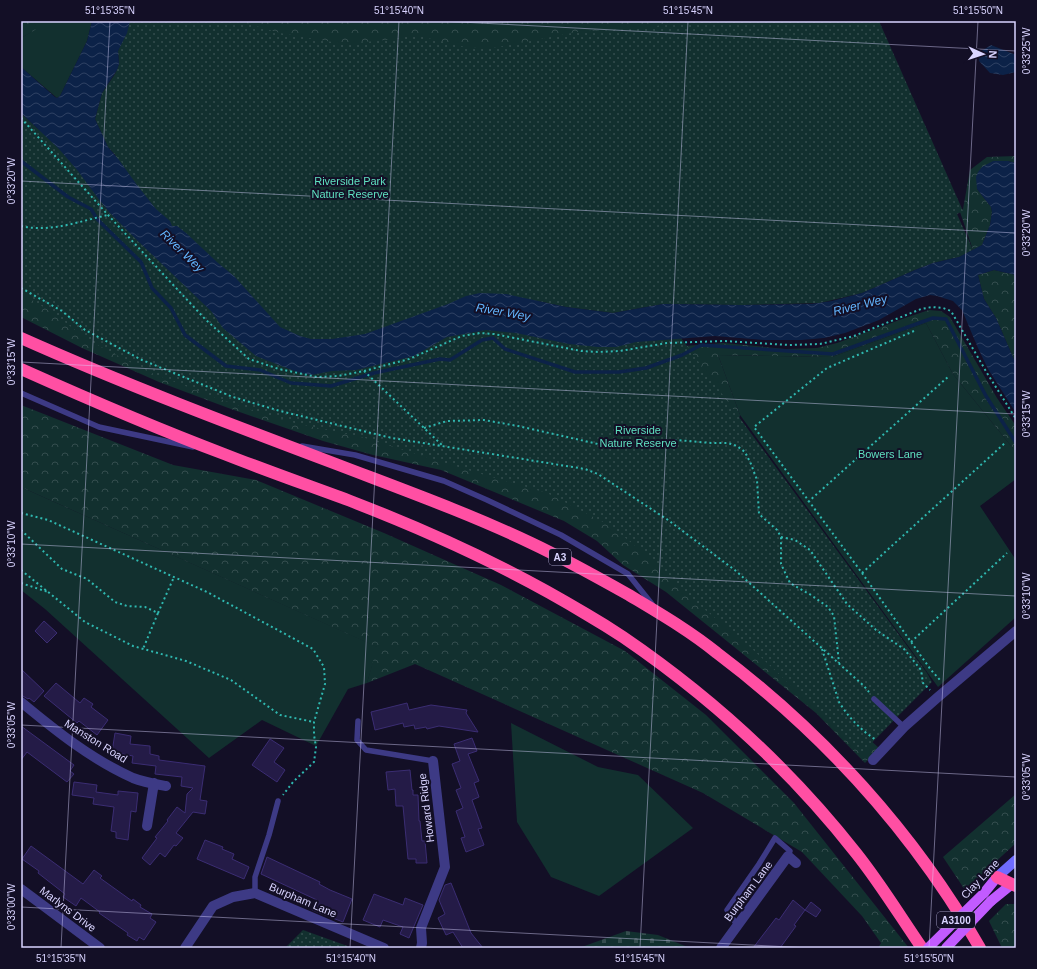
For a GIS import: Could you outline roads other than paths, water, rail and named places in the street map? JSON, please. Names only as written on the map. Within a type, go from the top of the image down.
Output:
[{"type":"highway","name":"A3","points":[[21,338],[112,378],[460,512],[530,543],[599,578],[658,612],[715,651],[756,683],[797,719],[841,762],[881,807],[916,850],[948,896],[980,948]]},
{"type":"highway","points":[[21,369],[129,416],[223,454],[355,503],[463,549],[540,587],[621,635],[673,672],[710,702],[788,776],[856,853],[922,948]]},
{"type":"highway","points":[[997,878],[1015,883]]},
{"type":"main road","name":"Clay Lane","points":[[928,948],[984,893],[997,878]]},
{"type":"main road","name":"A3100","points":[[946,948],[991,901],[1015,883]]},
{"type":"street","points":[[873,760],[904,727],[947,688],[1016,631]]},
{"type":"street","name":"Manston Road","points":[[21,702],[59,733],[105,764],[134,778],[166,786]]},
{"type":"street","name":"Howard Ridge","points":[[422,948],[421,928],[445,867],[433,761]]},
{"type":"street","points":[[147,826],[154,783]]},
{"type":"street","name":"Burpham Lane","points":[[720,948],[737,925],[792,860]]},
{"type":"street","name":"Clay Lane","points":[[997,878],[1016,860]]},
{"type":"street","name":"Marlyns Drive","points":[[21,889],[100,948]]},
{"type":"street","name":"Burpham Lane","points":[[185,948],[213,906],[233,897],[255,893],[384,948]]},
{"type":"lane","points":[[21,393],[100,427],[223,454]]},
{"type":"lane","points":[[276,442],[355,455],[444,481],[487,500],[561,535],[628,574],[658,612]]},
{"type":"lane","points":[[874,699],[904,727]]},
{"type":"lane","name":"Howard Ridge","points":[[358,721],[357,740],[366,750],[433,761]]},
{"type":"lane","points":[[255,893],[255,877],[269,835],[278,801]]},
{"type":"lane","points":[[737,925],[727,910],[775,838],[790,851],[792,860]]},
{"type":"water","name":"River Wey","points":[[92,21],[130,21],[127,33],[118,51],[119,64],[117,70],[102,93],[95,119],[108,147],[156,209],[170,221],[172,226],[177,226],[186,233],[234,276],[280,327],[311,339],[332,339],[365,334],[466,296],[480,293],[506,294],[566,307],[613,313],[663,304],[812,304],[832,301],[862,293],[933,263],[959,257],[982,245],[990,225],[992,212],[991,207],[977,189],[976,177],[978,172],[982,167],[993,161],[1008,161],[1016,163],[1016,275],[994,270],[978,275],[984,299],[996,318],[1016,364],[1016,413],[988,369],[962,310],[953,301],[930,295],[916,299],[879,320],[845,333],[824,338],[801,340],[765,340],[715,336],[636,342],[616,347],[598,347],[569,344],[516,333],[486,330],[447,337],[414,356],[356,370],[332,371],[311,375],[297,372],[256,356],[223,328],[211,311],[110,213],[59,149],[21,113],[21,67],[57,98],[60,96],[87,41]]},
{"type":"water","points":[[991,45],[1016,55],[1016,72],[1003,75],[990,73],[979,61],[980,52]]},
{"type":"waterway","points":[[21,161],[68,197],[91,209],[97,219],[141,262],[152,288],[171,308],[185,335],[226,366],[260,370],[291,383],[331,386],[374,373],[440,359],[450,360],[482,340],[493,338],[505,349],[575,372],[619,372],[646,368],[682,355],[701,345],[833,354],[933,318],[946,319],[986,396],[1016,443]]},
{"type":"park label","name":"Riverside Park Nature Reserve","points":[[350,187]]},
{"type":"park label","name":"Riverside Nature Reserve","points":[[638,436]]},
{"type":"park label","name":"Bowers Lane","points":[[890,454]]}]
